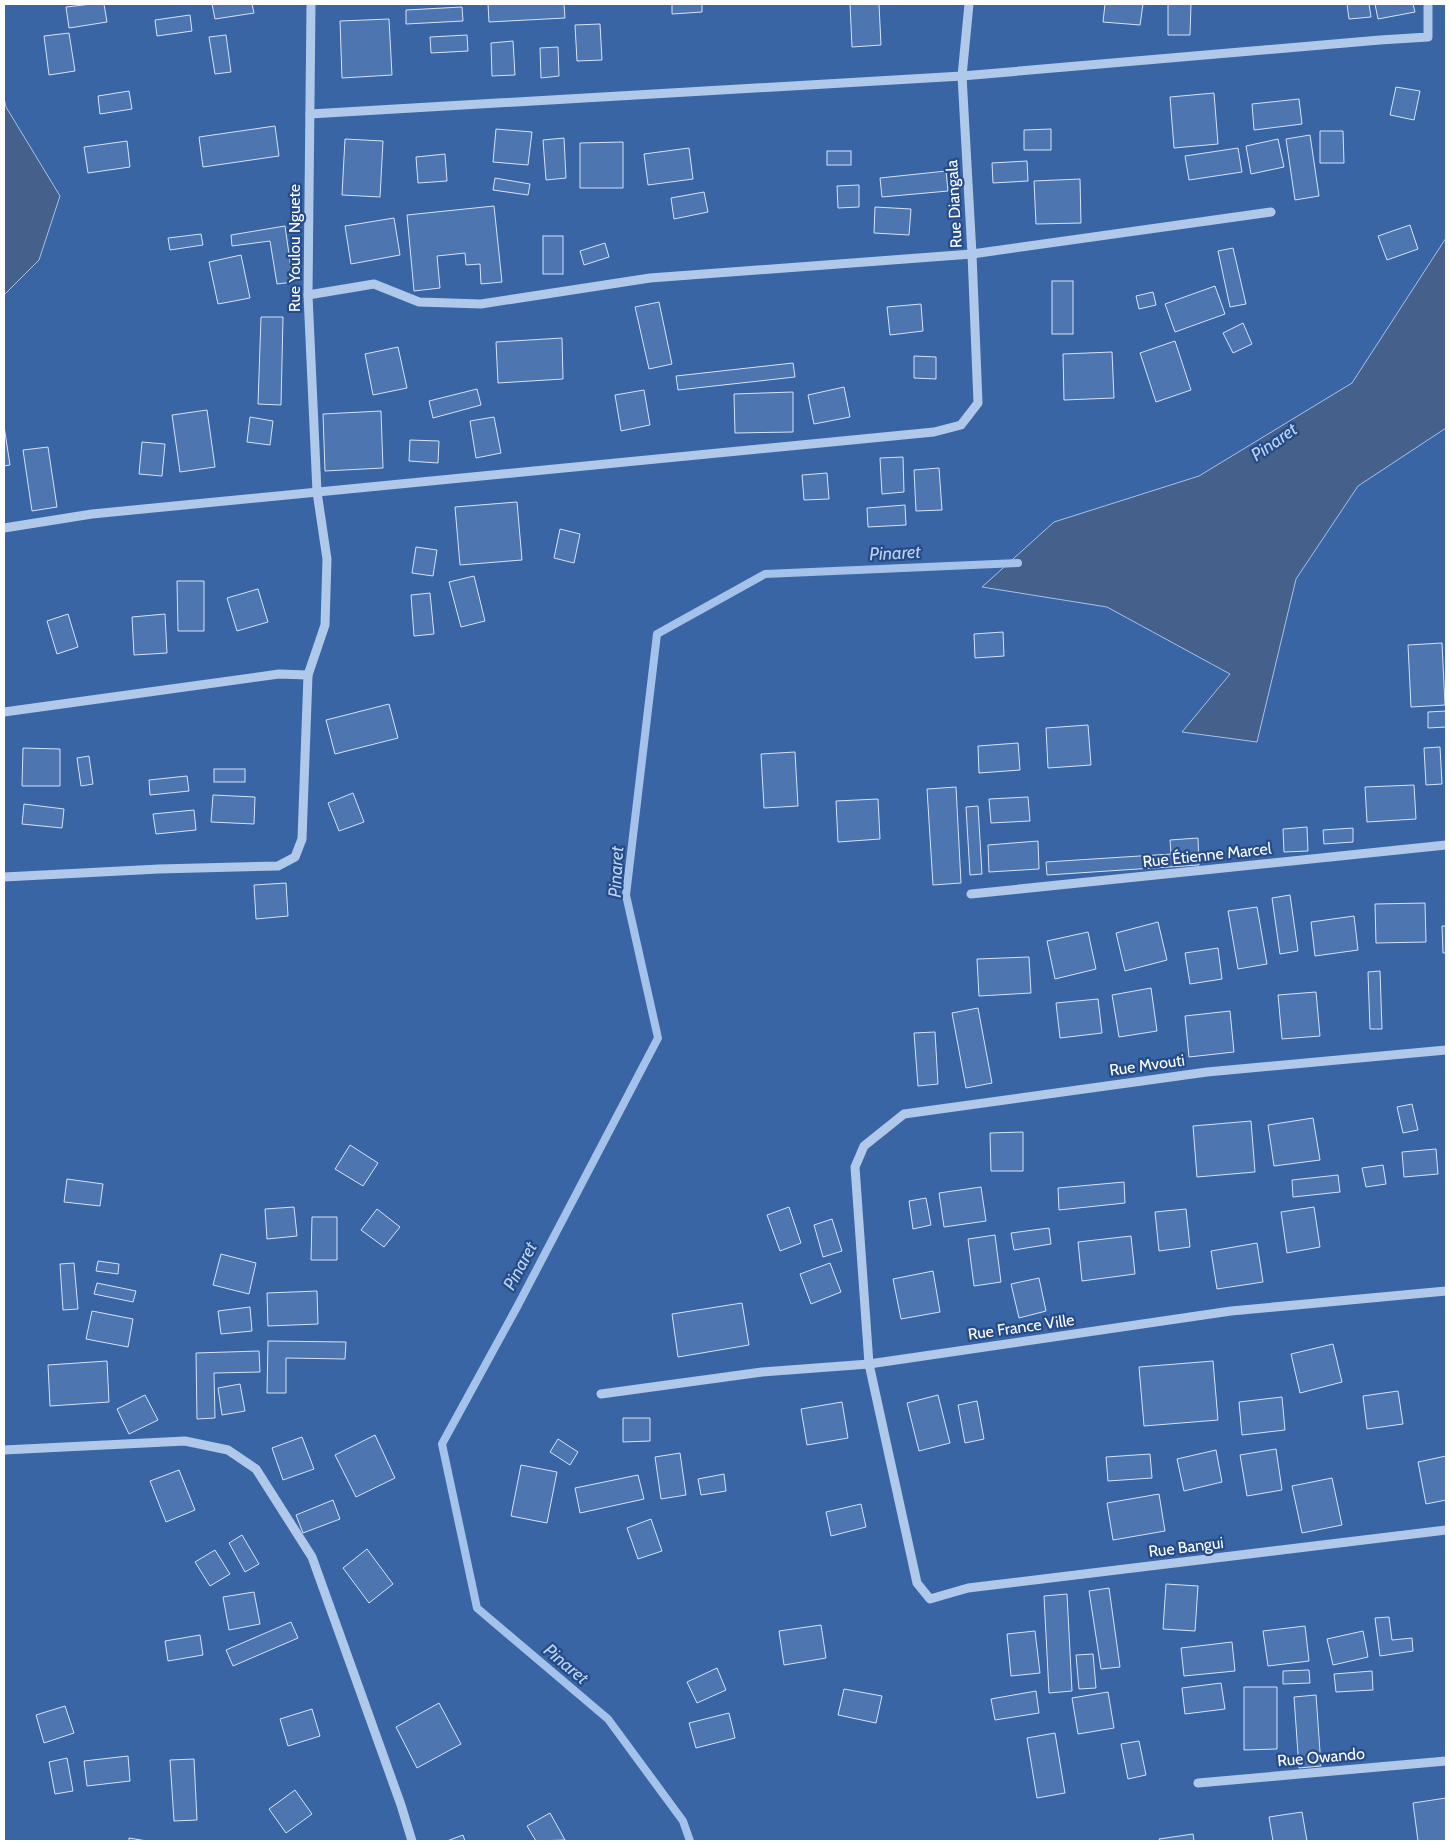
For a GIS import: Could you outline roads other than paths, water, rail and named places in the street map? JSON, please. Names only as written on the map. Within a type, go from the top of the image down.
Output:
[{"type":"street","name":"Rue Youlou Nguete","points":[[4,877],[278,866],[295,857],[302,839],[308,675],[325,626],[327,559],[317,492],[308,295],[311,4]]},
{"type":"street","name":"Rue Diangala","points":[[317,492],[934,432],[962,425],[978,403],[962,76],[968,4]]},
{"type":"street","points":[[310,114],[962,76],[1428,37],[1428,4]]},
{"type":"street","points":[[308,295],[374,284],[420,302],[481,304],[650,278],[972,254],[1271,212]]},
{"type":"street","points":[[4,528],[92,514],[317,492]]},
{"type":"street","points":[[4,712],[279,674],[308,675]]},
{"type":"street","name":"Rue Étienne Marcel","points":[[971,894],[1446,845]]},
{"type":"street","name":"Rue Mvouti","points":[[869,1364],[855,1167],[864,1146],[904,1114],[1207,1072],[1446,1050]]},
{"type":"street","name":"Rue France Ville","points":[[601,1394],[762,1372],[869,1364],[1231,1311],[1446,1291]]},
{"type":"street","name":"Rue Bangui","points":[[869,1364],[917,1583],[930,1599],[968,1588],[1446,1530]]},
{"type":"street","points":[[4,1450],[185,1441],[228,1450],[256,1469],[312,1557],[401,1805],[412,1841]]},
{"type":"street","name":"Rue Owando","points":[[1198,1783],[1446,1761]]},
{"type":"water","points":[[4,98],[6,107],[60,196],[39,260],[4,295]]},
{"type":"water","points":[[1446,238],[1446,428],[1358,486],[1296,579],[1257,742],[1182,732],[1230,674],[1107,607],[982,587],[1054,522],[1199,476],[1352,383]]},
{"type":"waterway","name":"Pinaret","points":[[690,1841],[683,1821],[608,1719],[477,1608],[442,1444],[517,1307],[658,1038],[626,895],[657,634],[765,574],[1018,563]]}]
